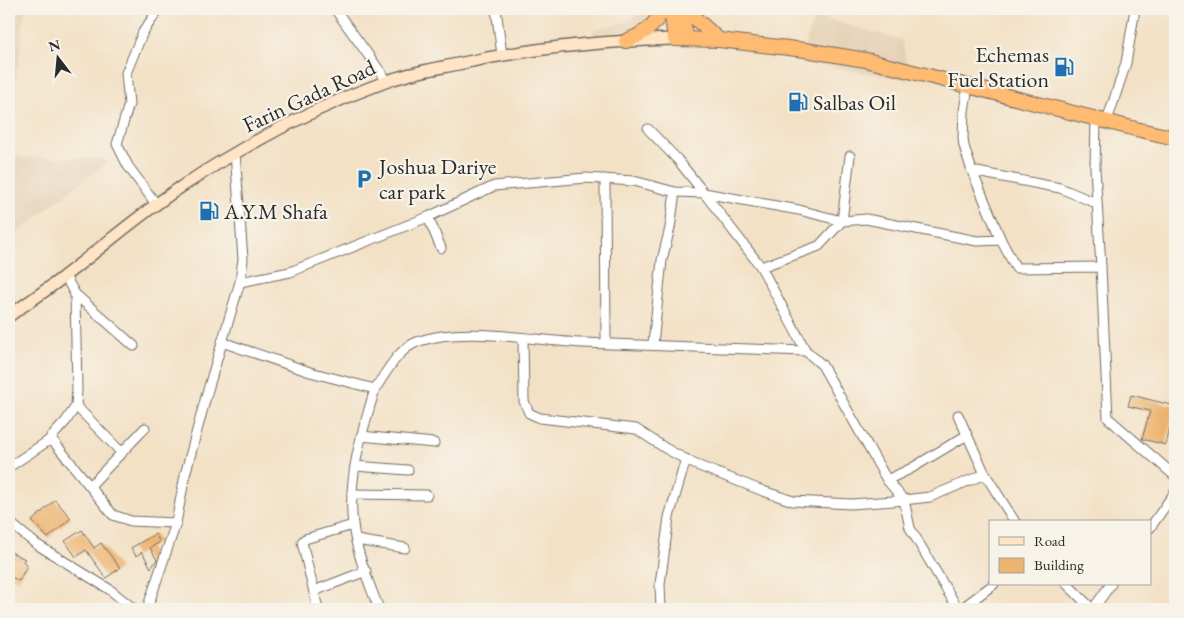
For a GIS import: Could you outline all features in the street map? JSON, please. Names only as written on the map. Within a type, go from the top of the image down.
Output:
[{"type":"highway","points":[[626,41],[639,36],[649,29],[664,9]]},
{"type":"highway","points":[[671,9],[681,39]]},
{"type":"highway","points":[[680,9],[681,39]]},
{"type":"highway","points":[[685,9],[719,40]]},
{"type":"highway","points":[[681,39],[719,40],[850,57],[1175,138]]},
{"type":"main road","name":"Farin Gada Road","points":[[9,316],[65,276],[180,187],[269,134],[346,97],[387,81],[436,68],[502,55],[580,44],[681,39]]},
{"type":"street","points":[[156,204],[128,166],[117,144],[129,104],[126,73],[143,32],[159,9]]},
{"type":"street","points":[[335,9],[387,81]]},
{"type":"street","points":[[496,9],[502,55]]},
{"type":"street","points":[[1135,9],[1126,63],[1101,120],[1096,203],[1108,418],[1175,476]]},
{"type":"street","points":[[968,86],[964,111],[963,138],[972,170],[1001,240],[1016,268],[1101,267]]},
{"type":"street","points":[[648,129],[677,159],[761,267],[806,351],[822,365],[887,480],[904,500],[910,528],[959,609],[991,586]]},
{"type":"street","points":[[147,609],[176,523],[186,475],[240,282],[243,260],[235,153]]},
{"type":"street","points":[[761,267],[819,246],[842,221],[850,156]]},
{"type":"street","points":[[972,170],[1060,188],[1096,203]]},
{"type":"street","points":[[240,282],[290,272],[428,217],[494,186],[586,178],[634,182],[675,192],[704,193],[798,210],[842,221],[866,219],[977,241],[1001,240]]},
{"type":"street","points":[[605,179],[606,343]]},
{"type":"street","points":[[653,344],[662,260],[670,228],[675,192]]},
{"type":"street","points":[[428,217],[441,248]]},
{"type":"street","points":[[65,276],[75,294],[134,346]]},
{"type":"street","points":[[9,467],[48,441],[66,421],[76,406],[75,294]]},
{"type":"street","points":[[379,609],[356,540],[353,525],[352,494],[355,466],[360,436],[374,389],[400,353],[415,342],[459,334],[582,343],[653,344],[806,351]]},
{"type":"street","points":[[523,338],[524,401],[529,413],[540,418],[636,429],[664,448],[694,464],[763,492],[793,501],[851,504],[904,500],[930,496],[985,474]]},
{"type":"street","points":[[222,342],[310,372],[374,389]]},
{"type":"street","points":[[76,406],[122,453]]},
{"type":"street","points":[[958,415],[985,474],[1014,520]]},
{"type":"street","points":[[90,486],[145,428]]},
{"type":"street","points":[[887,480],[912,468],[967,435]]},
{"type":"street","points":[[360,436],[434,443]]},
{"type":"street","points":[[48,441],[54,442],[113,515],[131,521],[176,523]]},
{"type":"street","points":[[661,609],[660,584],[669,517],[686,459]]},
{"type":"street","points":[[355,466],[408,470]]},
{"type":"street","points":[[1152,525],[1175,492]]},
{"type":"street","points":[[352,494],[427,495]]},
{"type":"street","points":[[9,522],[36,544],[109,589],[134,609]]},
{"type":"street","points":[[318,609],[302,542],[303,540],[353,525]]},
{"type":"street","points":[[356,540],[405,548]]},
{"type":"street","points":[[314,591],[366,571]]},
{"type":"street","points":[[1069,586],[1093,609],[1110,586]]},
{"type":"shaded area","points":[[9,9],[25,9],[21,46],[9,115]]},
{"type":"shaded area","points":[[644,9],[687,9],[631,35],[594,39],[593,30],[629,21],[644,11]]},
{"type":"shaded area","points":[[815,16],[902,40],[910,80],[799,62]]},
{"type":"shaded area","points":[[9,115],[10,144],[16,156],[100,159],[107,162],[9,239]]},
{"type":"building","points":[[1131,395],[1175,406],[1166,445],[1142,439],[1150,411],[1128,406]]},
{"type":"building","points":[[55,500],[71,518],[48,538],[32,521]]},
{"type":"building","points":[[82,530],[94,548],[101,543],[120,568],[106,578],[86,550],[76,557],[65,541]]},
{"type":"building","points":[[155,534],[160,542],[150,548],[157,560],[151,568],[142,552],[136,556],[131,548]]},
{"type":"building","points":[[11,552],[25,559],[23,561],[27,566],[19,581],[9,576],[9,556]]},
{"type":"place","name":"Echemas Fuel Station","points":[[1064,67]]},
{"type":"place","name":"Salbas Oil","points":[[798,102]]},
{"type":"place","name":"Joshua Dariye car park","points":[[364,179]]},
{"type":"place","name":"A.Y.M Shafa","points":[[209,211]]}]
